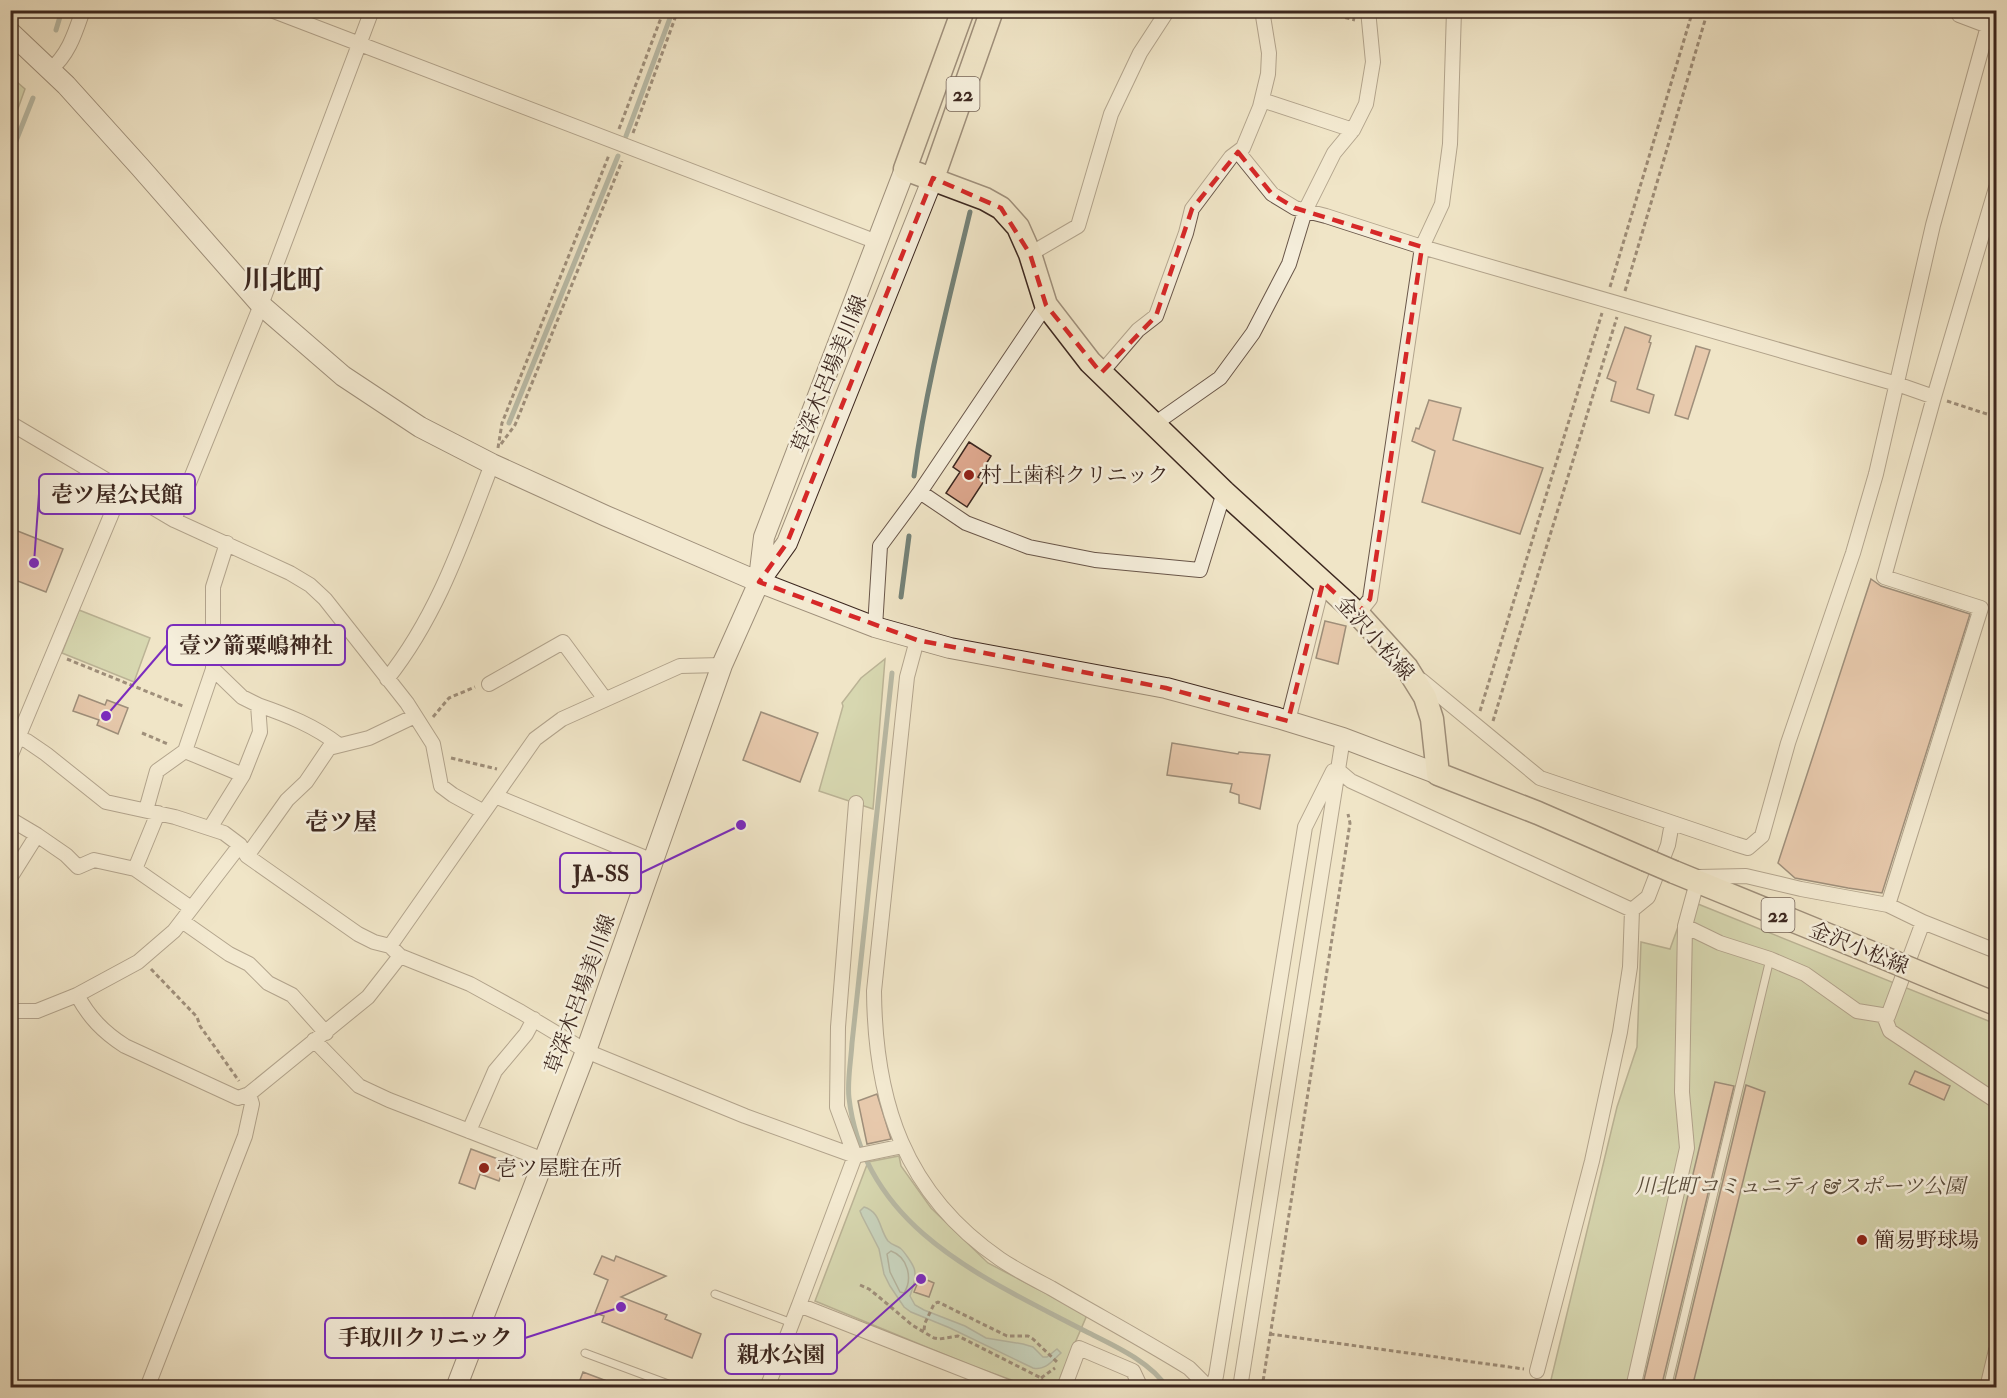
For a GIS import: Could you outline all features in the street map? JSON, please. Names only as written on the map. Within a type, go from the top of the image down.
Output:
[{"type":"main road","name":"22","points":[[905,169],[963,10]]},
{"type":"main road","name":"22","points":[[933,178],[993,10]]},
{"type":"main road","points":[[10,32],[50,70],[140,166],[261,305],[343,376],[420,427],[492,464],[606,516],[759,582],[875,627],[950,648],[1166,688],[1343,738],[1438,774]]},
{"type":"main road","name":"金沢小松線","points":[[905,169],[933,178],[1001,208],[1018,227],[1030,254],[1046,305],[1090,362],[1224,492],[1358,614],[1407,668],[1425,697],[1432,719],[1438,774],[1538,813],[1686,877],[1996,1004]]},
{"type":"main road","name":"草深木呂場美川線","points":[[759,582],[764,537],[905,169]]},
{"type":"main road","name":"草深木呂場美川線","points":[[456,1388],[586,1051],[722,665],[759,582],[788,543],[933,178]]},
{"type":"street","points":[[50,70],[61,61],[69,49],[83,10]]},
{"type":"street","points":[[271,10],[877,242]]},
{"type":"street","points":[[174,520],[261,305],[372,10]]},
{"type":"street","points":[[1030,254],[1078,226],[1111,114],[1140,53],[1167,10]]},
{"type":"street","points":[[1101,373],[1138,330],[1156,316],[1192,209],[1230,157],[1243,148],[1262,100],[1268,74],[1269,53],[1262,10]]},
{"type":"street","points":[[1358,614],[1370,599],[1422,247],[1442,204],[1450,144],[1454,10]]},
{"type":"street","points":[[1407,668],[1540,777],[1748,848],[1762,836],[1788,743],[1853,553],[1876,474],[1933,225],[1988,26],[1959,15],[1960,10]]},
{"type":"street","points":[[1153,425],[1220,378],[1252,333],[1288,264],[1305,211],[1334,153],[1353,130],[1366,104],[1373,62],[1369,17]]},
{"type":"street","points":[[1262,100],[1353,130]]},
{"type":"street","points":[[1238,152],[1272,194],[1295,208],[1897,384],[1934,397]]},
{"type":"street","points":[[1888,905],[1981,608],[1884,577],[1996,188]]},
{"type":"street","points":[[875,627],[880,546],[920,492],[1046,305]]},
{"type":"street","points":[[10,423],[174,520],[272,563],[310,585],[325,599],[407,703],[433,744],[441,786],[484,812]]},
{"type":"street","points":[[387,679],[403,659],[433,610],[447,581],[492,464]]},
{"type":"street","points":[[10,757],[14,736],[54,653],[122,489]]},
{"type":"street","points":[[920,492],[966,523],[1029,546],[1095,560],[1200,570],[1224,492]]},
{"type":"street","points":[[135,869],[152,812],[157,771],[185,751],[213,669],[213,587],[227,543]]},
{"type":"street","points":[[1288,721],[1323,582]]},
{"type":"street","points":[[917,640],[907,677],[874,991],[874,1029],[886,1102],[914,1169],[936,1200],[961,1227],[999,1259],[1189,1368],[1202,1381],[1205,1388]]},
{"type":"street","points":[[489,684],[563,642],[605,699]]},
{"type":"street","points":[[77,995],[93,1020],[108,1035],[125,1046],[226,1094],[238,1098],[249,1094],[368,997],[484,812],[535,739],[562,719],[680,666],[722,665]]},
{"type":"street","points":[[213,669],[242,697],[288,715],[322,732],[339,745]]},
{"type":"street","points":[[210,828],[243,774],[260,732],[258,705]]},
{"type":"street","points":[[10,1011],[37,1011],[77,995],[142,959],[174,931],[191,908],[287,800],[306,782],[329,748],[418,722]]},
{"type":"street","points":[[14,736],[27,741],[46,754],[106,802],[152,812],[224,833],[243,850],[358,934],[471,984],[586,1051],[745,1116],[855,1156],[903,1146]]},
{"type":"street","points":[[1240,1388],[1343,738]]},
{"type":"street","points":[[185,751],[243,774]]},
{"type":"street","points":[[1338,766],[1351,781],[1632,910]]},
{"type":"street","points":[[1212,1388],[1216,1376],[1305,827],[1338,766]]},
{"type":"street","points":[[495,796],[653,861]]},
{"type":"street","points":[[767,1388],[855,1156],[837,1107],[838,1027],[856,803]]},
{"type":"street","points":[[10,819],[66,855],[78,867],[93,860],[135,869],[191,908]]},
{"type":"street","points":[[1537,1371],[1592,1161],[1620,1032],[1630,967],[1632,910],[1648,897],[1668,845],[1672,823]]},
{"type":"street","points":[[10,878],[37,835]]},
{"type":"street","points":[[1633,1388],[1687,1148],[1682,1092],[1686,877],[1746,876],[1888,905],[1923,922],[1996,951]]},
{"type":"street","points":[[182,921],[229,954],[249,964],[268,983],[292,995],[359,1086],[389,1100],[544,1160]]},
{"type":"street","points":[[1685,926],[1720,943],[1770,958],[1805,974],[1857,1011],[1888,1017],[1923,922]]},
{"type":"street","points":[[1884,1016],[1890,1031],[1996,1101]]},
{"type":"street","points":[[469,1131],[495,1071],[526,1034],[534,1019]]},
{"type":"street","points":[[147,1388],[245,1136],[252,1104],[249,1094]]},
{"type":"street","points":[[798,1305],[1010,1388]]},
{"type":"street","points":[[1064,1388],[1079,1348],[1133,1371],[1141,1388]]},
{"type":"street","points":[[1987,1388],[1996,1350]]},
{"type":"lane","points":[[1667,1388],[1770,958]]},
{"type":"lane","points":[[715,1294],[792,1323]]},
{"type":"lane","points":[[585,1353],[679,1388]]},
{"type":"path","points":[[492,464],[500,445],[515,425],[621,145],[664,10]]},
{"type":"path","points":[[500,445],[502,423],[678,10]]},
{"type":"path","points":[[1316,10],[1369,17]]},
{"type":"path","points":[[1475,724],[1693,10]]},
{"type":"path","points":[[1488,735],[1621,304],[1708,10]]},
{"type":"path","points":[[1934,397],[1996,417]]},
{"type":"path","points":[[54,653],[198,712]]},
{"type":"path","points":[[418,722],[449,698],[489,684]]},
{"type":"path","points":[[142,733],[185,751]]},
{"type":"path","points":[[435,754],[512,772]]},
{"type":"path","points":[[1262,1388],[1350,823],[1347,813]]},
{"type":"path","points":[[142,959],[197,1017],[200,1026],[249,1094]]},
{"type":"path","points":[[860,1286],[869,1289],[912,1325],[939,1339],[958,1336],[1041,1378],[1047,1388]]},
{"type":"path","points":[[924,1331],[925,1323],[934,1304],[938,1302],[1007,1336],[1028,1336],[1060,1366]]},
{"type":"path","points":[[1270,1334],[1537,1371]]},
{"type":"highlighted area","points":[[1238,152],[1272,194],[1295,208],[1422,247],[1370,599],[1358,614],[1323,582],[1288,721],[1166,688],[917,640],[759,582],[787,543],[933,178],[1001,208],[1030,254],[1046,305],[1101,373],[1156,316],[1192,209]]},
{"type":"green space","points":[[10,76],[25,89],[16,114],[11,110]]},
{"type":"green space","points":[[79,610],[150,638],[134,682],[62,653]]},
{"type":"green space","points":[[885,659],[873,809],[819,791],[842,703],[861,678]]},
{"type":"green space","name":"川北町コミュニティ&スポーツ公園","points":[[1698,904],[1996,1024],[1995,1387],[1549,1388],[1617,1107],[1637,1047],[1641,942],[1670,949],[1678,927]]},
{"type":"green space","points":[[899,1156],[901,1166],[931,1208],[988,1263],[1087,1315],[1056,1387],[1031,1387],[970,1365],[815,1301],[868,1162]]},
{"type":"water","points":[[864,1207],[874,1213],[888,1241],[902,1250],[913,1266],[915,1278],[910,1296],[915,1305],[965,1326],[986,1338],[1033,1347],[1043,1357],[1047,1357],[1057,1349],[1061,1353],[1045,1367],[1033,1368],[904,1307],[884,1274],[879,1249],[860,1211]]},
{"type":"building","points":[[1625,327],[1651,336],[1637,389],[1654,395],[1649,413],[1611,401],[1616,382],[1607,378]]},
{"type":"building","points":[[1696,346],[1710,350],[1688,419],[1675,415]]},
{"type":"building","points":[[1429,400],[1461,408],[1453,440],[1543,468],[1520,534],[1422,502],[1435,451],[1412,441],[1416,428],[1419,429]]},
{"type":"building","name":"村上歯科クリニック","points":[[969,442],[991,456],[978,477],[984,481],[967,507],[946,493],[960,472],[953,467]]},
{"type":"building","points":[[10,528],[63,549],[46,592],[10,578]]},
{"type":"building","points":[[1871,579],[1881,586],[1970,614],[1882,893],[1795,878],[1778,863]]},
{"type":"building","points":[[1325,621],[1346,626],[1338,664],[1316,658]]},
{"type":"building","points":[[79,695],[105,705],[107,700],[128,708],[118,734],[97,725],[99,720],[73,711]]},
{"type":"building","points":[[761,712],[818,733],[800,782],[743,760]]},
{"type":"building","points":[[1172,743],[1238,754],[1239,752],[1270,755],[1260,809],[1239,803],[1239,795],[1230,792],[1232,784],[1167,775]]},
{"type":"building","points":[[1915,1071],[1950,1086],[1944,1100],[1909,1084]]},
{"type":"building","points":[[1715,1082],[1734,1086],[1661,1388],[1642,1388]]},
{"type":"building","points":[[1746,1085],[1765,1092],[1692,1388],[1673,1388]]},
{"type":"building","points":[[877,1094],[891,1139],[867,1144],[858,1101]]},
{"type":"building","name":"壱ツ屋駐在所","points":[[471,1149],[506,1162],[499,1181],[480,1174],[475,1189],[459,1183]]},
{"type":"building","points":[[602,1256],[614,1261],[616,1256],[666,1276],[621,1297],[667,1315],[665,1319],[701,1334],[692,1358],[602,1322],[604,1316],[595,1313],[608,1280],[594,1274]]},
{"type":"building","points":[[920,1277],[934,1283],[929,1297],[914,1292]]},
{"type":"building","points":[[583,1372],[620,1386],[619,1388],[577,1388]]},
{"type":"waterway","points":[[56,30],[62,10]]},
{"type":"waterway","points":[[626,136],[673,10]]},
{"type":"waterway","points":[[10,156],[33,98]]},
{"type":"waterway","points":[[509,423],[618,156]]},
{"type":"waterway","points":[[914,476],[931,376],[970,212]]},
{"type":"waterway","points":[[901,597],[909,536]]},
{"type":"waterway","points":[[892,673],[849,1078],[849,1098],[859,1143],[878,1182],[904,1215],[935,1243],[1008,1291],[1130,1355],[1152,1370],[1167,1388]]},
{"type":"place","name":"村上歯科クリニック","points":[[969,475]]},
{"type":"place","name":"壱ツ屋公民館","points":[[34,563]]},
{"type":"place","name":"壹ツ箭粟嶋神社","points":[[106,716]]},
{"type":"place","name":"JA-SS","points":[[741,825]]},
{"type":"place","name":"壱ツ屋駐在所","points":[[484,1168]]},
{"type":"place","name":"簡易野球場","points":[[1862,1240]]},
{"type":"place","name":"親水公園","points":[[921,1279]]},
{"type":"place","name":"手取川クリニック","points":[[621,1307]]},
{"type":"district","name":"川北町","points":[[283,280]]},
{"type":"district","name":"壱ツ屋","points":[[341,822]]}]
